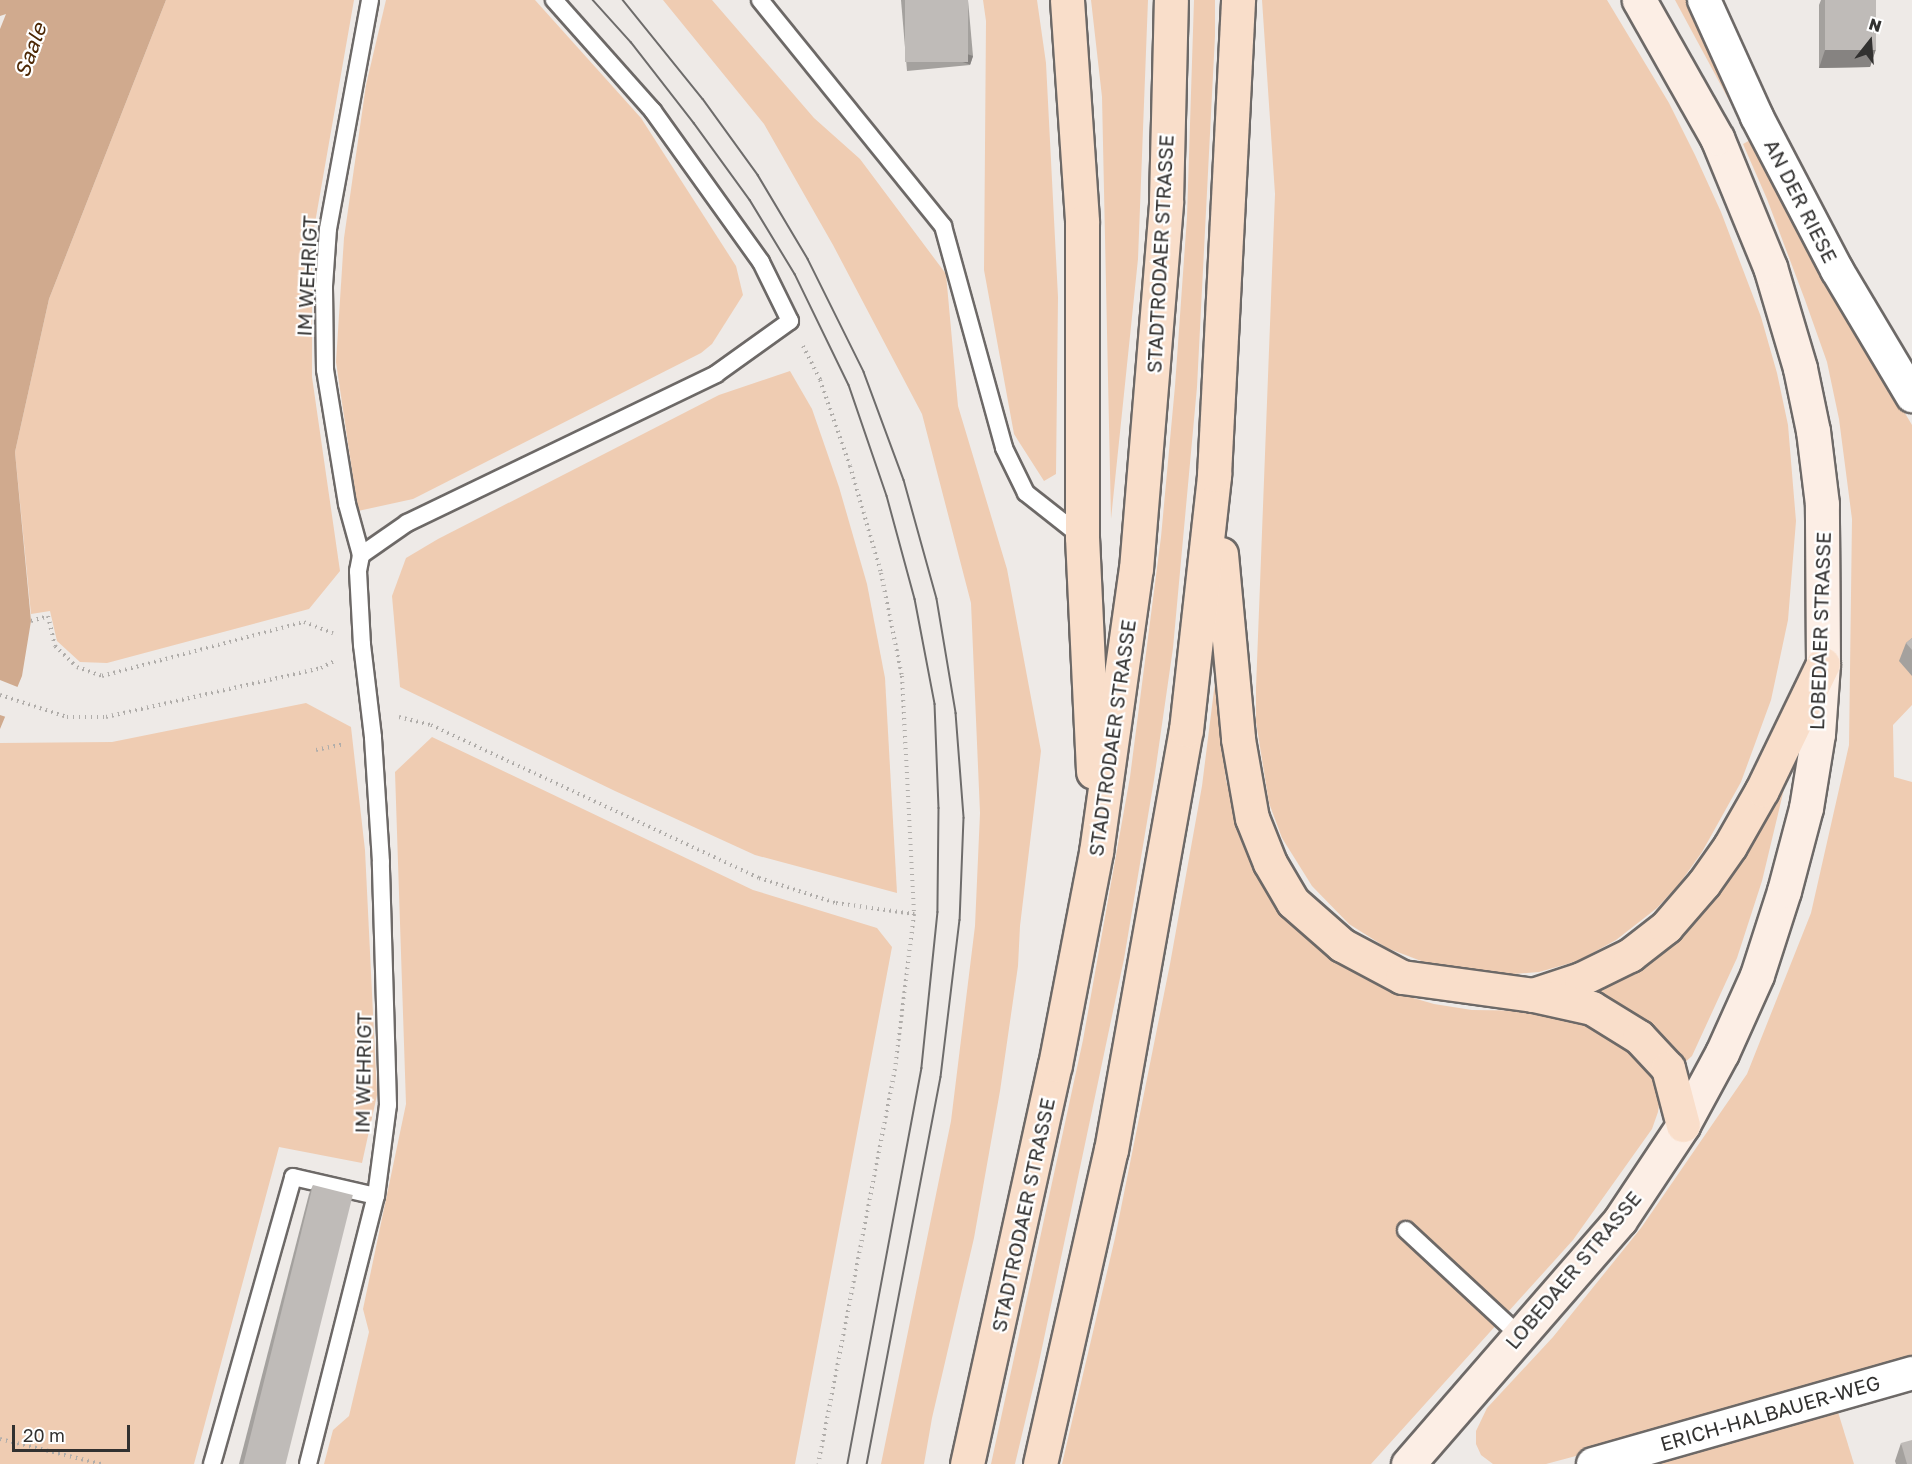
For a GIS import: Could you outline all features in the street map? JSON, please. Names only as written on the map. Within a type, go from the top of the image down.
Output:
[{"type":"main road","points":[[1067,0],[1082,222],[1082,537],[1096,852]]},
{"type":"main road","name":"STADTRODAER STRASSE","points":[[967,1464],[1053,1077],[1096,852],[1136,568],[1166,201],[1171,0]]},
{"type":"main road","points":[[1040,1464],[1111,1150],[1186,730],[1214,475],[1238,0]]},
{"type":"main road","name":"LOBEDAER STRASSE","points":[[1408,1464],[1620,1220],[1683,1125],[1722,1053],[1756,975],[1784,891],[1806,808],[1818,734],[1823,664],[1822,504],[1813,431],[1800,368],[1770,267],[1717,138],[1639,0]]},
{"type":"main road","points":[[1214,475],[1238,739],[1252,818],[1270,863],[1293,902],[1342,945],[1402,977],[1533,995],[1592,1008],[1639,1037],[1668,1068],[1683,1125]]},
{"type":"main road","points":[[1533,995],[1581,979],[1630,955],[1666,927],[1704,883],[1730,846],[1762,790],[1823,664]]},
{"type":"street","name":"AN DER RIESE","points":[[1704,0],[1758,117],[1837,270],[1912,396]]},
{"type":"street","name":"ERICH-HALBAUER-WEG","points":[[1593,1464],[1912,1373]]},
{"type":"lane","name":"IM WEHRIGT","points":[[308,1464],[376,1196],[388,1105],[381,862],[358,572],[362,555],[347,504],[325,370],[324,286],[328,230],[370,0]]},
{"type":"lane","points":[[362,555],[407,524],[716,374],[790,321],[761,262],[653,111],[554,0]]},
{"type":"lane","points":[[760,0],[943,226],[1004,448],[1026,494],[1082,537]]},
{"type":"lane","points":[[212,1464],[292,1177],[376,1196]]},
{"type":"lane","points":[[1406,1230],[1520,1336]]},
{"type":"path","points":[[790,321],[820,380],[850,466],[881,573],[902,676],[914,914],[895,1069],[818,1464]]},
{"type":"path","points":[[31,621],[48,616],[55,646],[77,667],[102,676],[304,622],[362,645]]},
{"type":"path","points":[[0,695],[67,717],[106,717],[321,668]]},
{"type":"path","points":[[370,710],[431,725],[759,878],[836,903],[914,914]]},
{"type":"path","points":[[0,1439],[101,1464]]},
{"type":"shaded area","points":[[166,0],[354,0],[312,240],[312,377],[340,571],[309,609],[107,663],[80,662],[57,641],[50,611],[31,614],[15,452],[49,299]]},
{"type":"shaded area","points":[[386,0],[535,0],[641,118],[736,266],[743,295],[712,344],[701,353],[413,499],[358,511],[336,362],[344,238],[366,85]]},
{"type":"shaded area","points":[[663,0],[712,0],[814,118],[860,159],[946,274],[958,406],[1007,569],[1041,751],[1020,926],[1018,966],[1000,1091],[974,1238],[932,1418],[924,1464],[881,1464],[951,1121],[975,926],[980,813],[971,603],[922,414],[833,245],[764,124]]},
{"type":"shaded area","points":[[983,0],[1037,0],[1046,63],[1058,297],[1056,474],[1044,481],[1014,434],[984,270],[986,21]]},
{"type":"shaded area","points":[[1091,0],[1148,0],[1138,259],[1111,519],[1102,97]]},
{"type":"shaded area","points":[[1194,0],[1215,0],[1215,36],[1197,387],[1173,648],[1124,959],[1038,1367],[1015,1464],[991,1464],[1083,1040],[1130,777],[1161,537],[1175,386],[1187,217]]},
{"type":"shaded area","points":[[1262,0],[1607,0],[1669,103],[1695,155],[1721,212],[1761,317],[1777,373],[1788,425],[1796,521],[1788,620],[1771,700],[1741,782],[1702,852],[1680,883],[1657,908],[1616,940],[1578,961],[1539,972],[1502,975],[1437,967],[1387,948],[1349,924],[1312,886],[1282,838],[1269,803],[1256,722],[1275,194]]},
{"type":"shaded area","points":[[1675,0],[1689,0],[1736,100],[1730,102]]},
{"type":"shaded area","points":[[1752,139],[1835,296],[1912,425],[1912,705],[1893,725],[1894,777],[1912,782],[1912,1366],[1546,1464],[1493,1464],[1481,1455],[1476,1444],[1476,1431],[1487,1408],[1553,1337],[1641,1228],[1747,1074],[1811,913],[1849,745],[1852,519],[1839,419],[1827,362],[1767,199],[1743,144]]},
{"type":"shaded area","points":[[790,371],[812,409],[839,487],[867,584],[885,678],[897,893],[755,855],[615,791],[400,687],[392,596],[406,558],[438,539],[719,395]]},
{"type":"shaded area","points":[[1216,674],[1226,780],[1237,820],[1333,958],[1361,977],[1396,993],[1434,1004],[1472,1010],[1537,1011],[1600,1028],[1622,1040],[1651,1068],[1660,1098],[1652,1129],[1573,1240],[1371,1464],[1062,1464],[1115,1238],[1170,964],[1202,786]]},
{"type":"shaded area","points":[[306,703],[351,727],[365,850],[377,1095],[362,1163],[279,1147],[194,1464],[0,1464],[0,743],[112,742]]},
{"type":"shaded area","points":[[432,737],[753,890],[877,928],[892,947],[795,1464],[324,1464],[333,1430],[349,1416],[369,1332],[363,1309],[406,1104],[395,772]]},
{"type":"shaded area","points":[[1789,768],[1762,881],[1737,958],[1692,1056],[1683,1064],[1658,1031],[1640,1017],[1595,995],[1596,992],[1642,967],[1665,949],[1711,902],[1748,845]]},
{"type":"shaded area","points":[[1838,1412],[1854,1464],[1641,1464]]},
{"type":"water","name":"Saale","points":[[0,0],[166,0],[49,299],[15,452],[31,621],[22,676],[0,729],[0,29],[6,14],[0,16]]},
{"type":"pier","points":[[0,680],[20,688],[9,718],[0,715]]},
{"type":"building","points":[[905,0],[968,0],[968,62],[905,62]]},
{"type":"building","points":[[1825,0],[1876,0],[1876,50],[1825,50]]},
{"type":"building","points":[[1912,638],[1912,650],[1906,643]]},
{"type":"building","points":[[313,1185],[353,1195],[286,1464],[243,1464]]},
{"type":"building","points":[[1912,1440],[1912,1464],[1907,1464],[1901,1443]]},
{"type":"tram line","points":[[593,0],[631,42],[750,200],[795,274],[849,385],[887,496],[915,599],[935,704],[939,808],[938,912],[922,1068],[848,1464]]},
{"type":"tram line","points":[[623,0],[703,99],[758,175],[808,259],[864,372],[904,480],[937,599],[956,713],[964,818],[960,920],[941,1077],[867,1464]]}]
